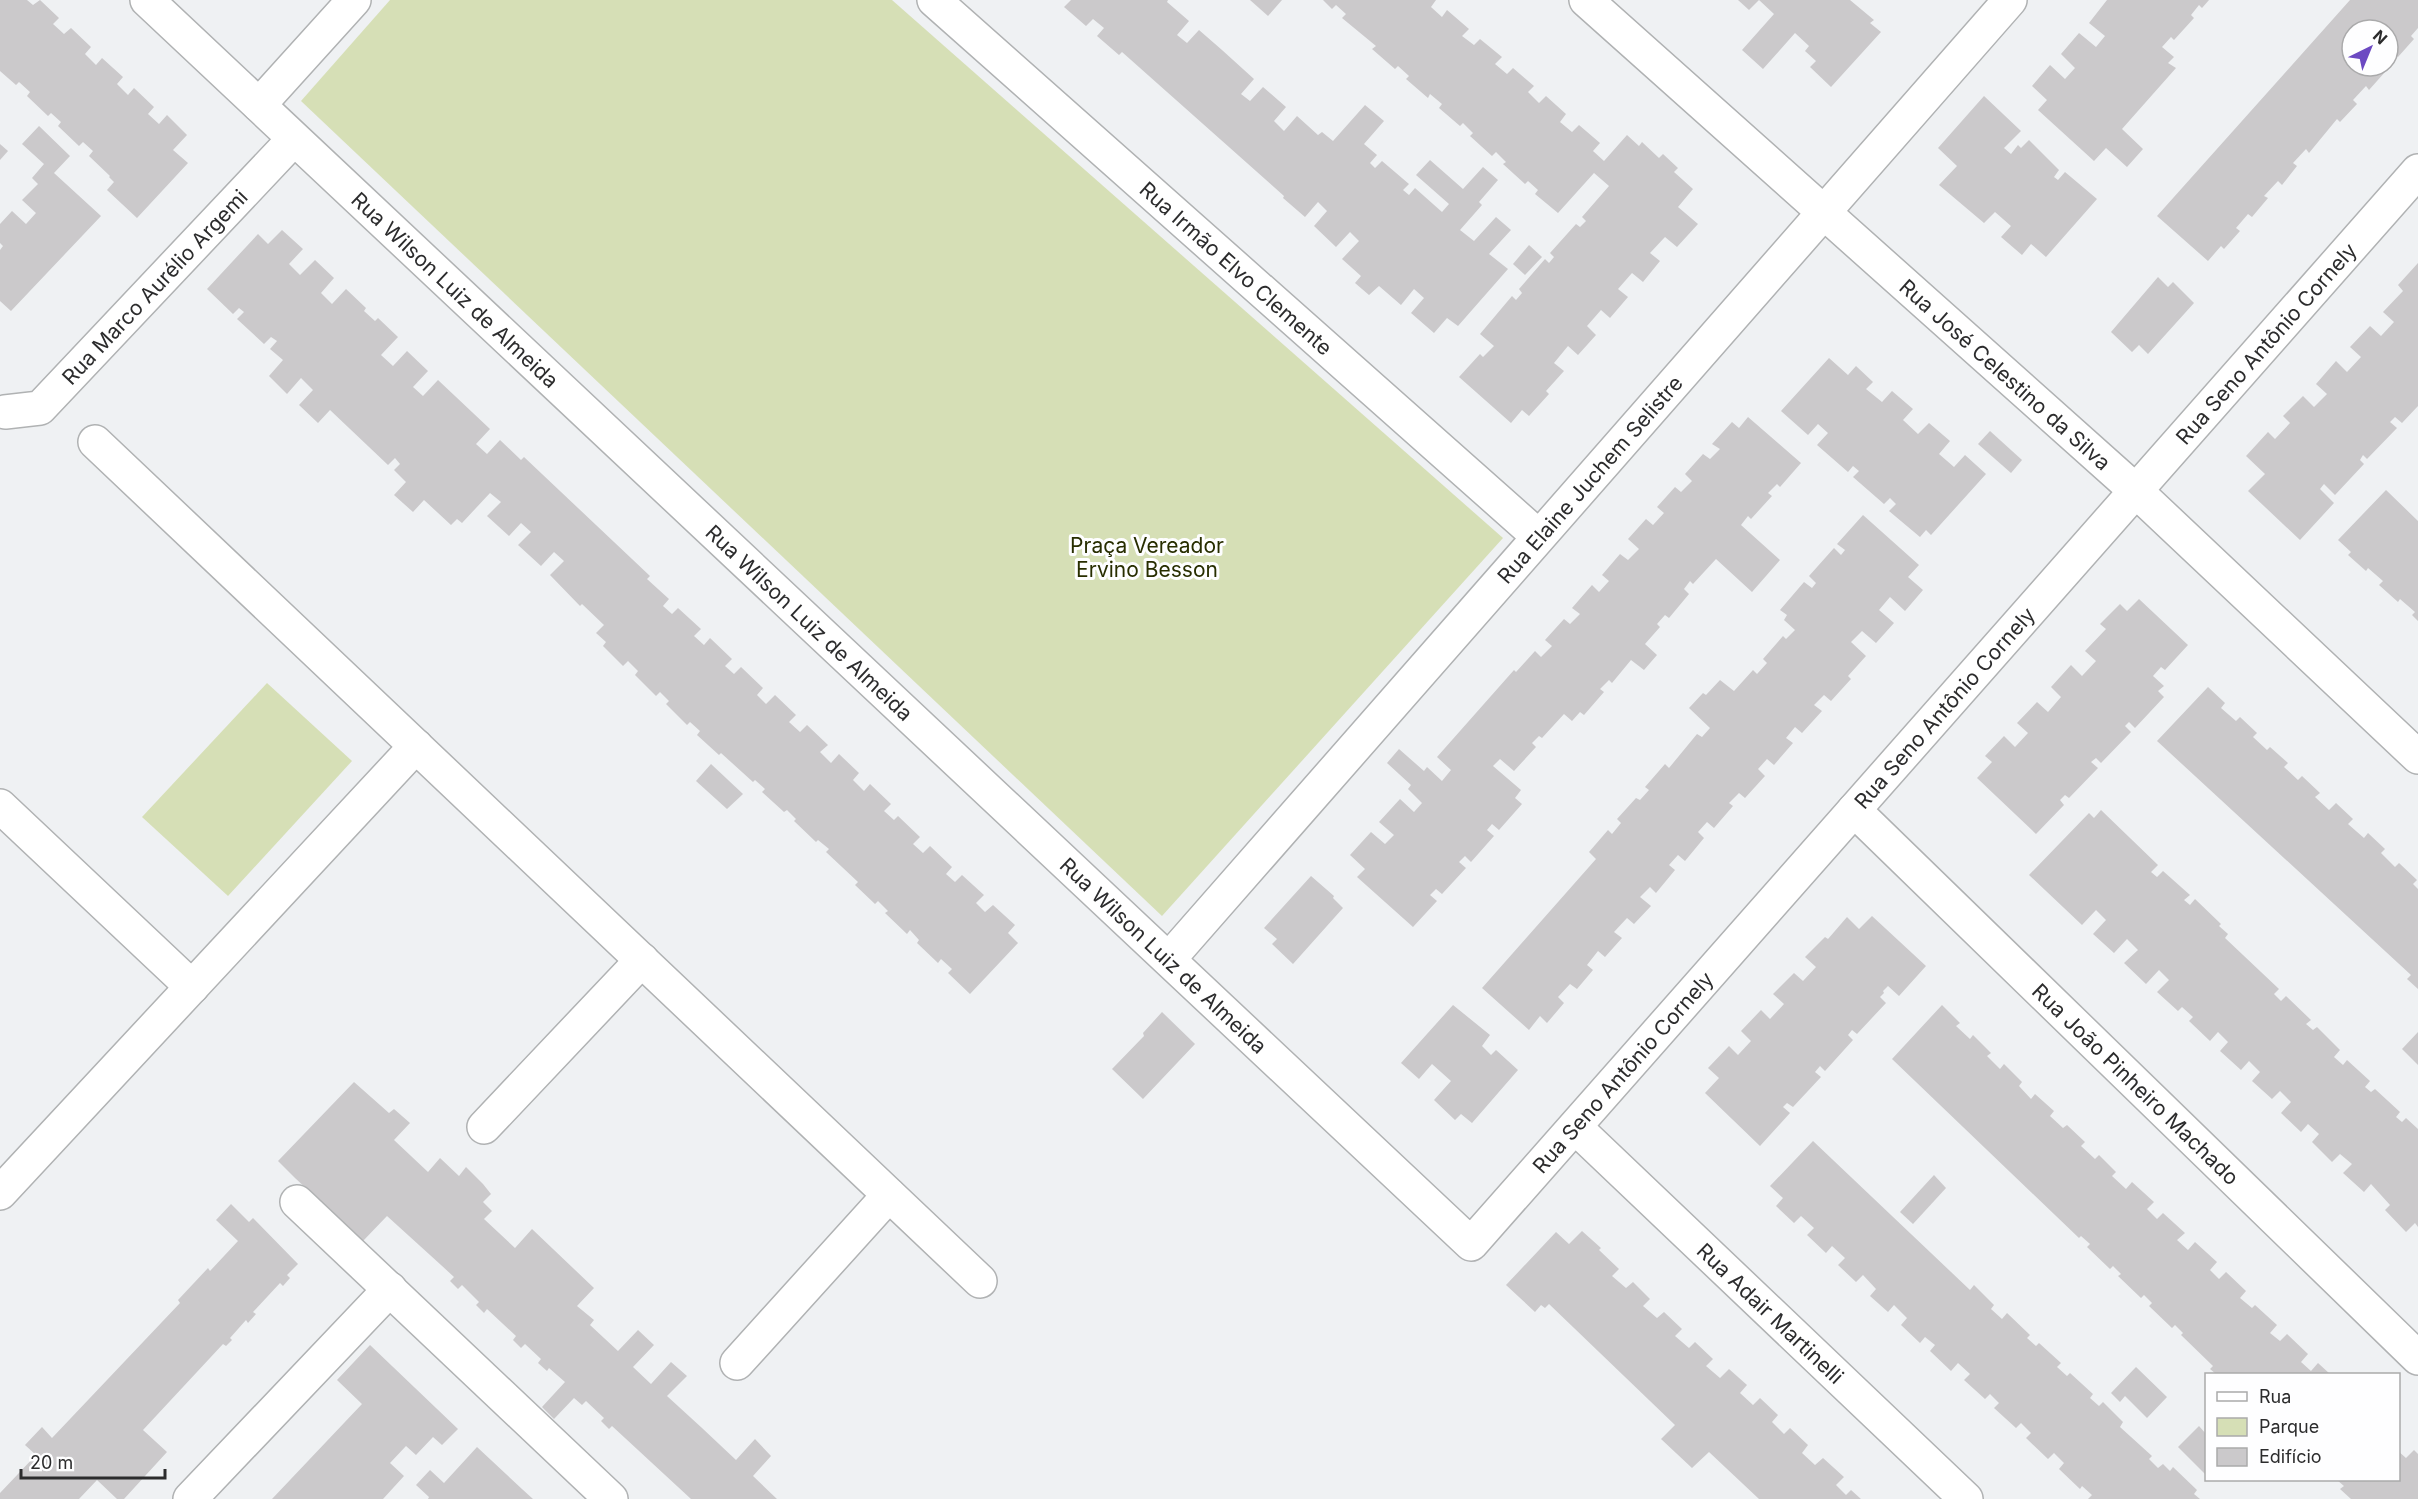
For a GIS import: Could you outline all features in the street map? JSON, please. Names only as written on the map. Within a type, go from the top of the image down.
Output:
[{"type":"street","name":"Rua Wilson Luiz de Almeida","points":[[147,0],[1471,1244]]},
{"type":"street","points":[[259,105],[354,0]]},
{"type":"street","name":"Rua Irmão Elvo Clemente","points":[[934,0],[1538,536]]},
{"type":"street","name":"Rua José Celestino da Silva","points":[[1586,0],[2136,491],[2418,758]]},
{"type":"street","name":"Rua Elaine Juchem Selistre","points":[[1169,959],[2010,0]]},
{"type":"street","name":"Rua Marco Aurélio Argemi","points":[[5,412],[40,408],[294,139]]},
{"type":"street","name":"Rua Seno Antônio Cornely","points":[[1471,1244],[2418,171]]},
{"type":"street","points":[[95,442],[980,1281]]},
{"type":"street","points":[[0,1193],[416,746]]},
{"type":"street","points":[[0,806],[192,987]]},
{"type":"street","name":"Rua João Pinheiro Machado","points":[[1854,810],[2418,1358]]},
{"type":"street","points":[[484,1128],[642,960]]},
{"type":"street","name":"Rua Adair Martinelli","points":[[1575,1126],[1966,1499]]},
{"type":"street","points":[[737,1363],[889,1194]]},
{"type":"street","points":[[297,1202],[611,1499]]},
{"type":"street","points":[[190,1499],[390,1289]]},
{"type":"green space","name":"Praça Vereador Ervino Besson","points":[[390,0],[892,0],[1503,538],[1162,916],[301,101]]},
{"type":"green space","points":[[267,683],[352,761],[228,896],[142,817]]},
{"type":"building","points":[[0,0],[27,0],[33,5],[40,0],[59,18],[53,24],[64,34],[71,28],[91,47],[85,54],[96,65],[102,58],[123,77],[117,84],[128,95],[134,88],[154,107],[148,114],[159,124],[167,115],[187,135],[173,150],[188,163],[137,218],[107,190],[114,182],[89,156],[93,151],[83,142],[79,146],[58,126],[61,122],[51,113],[48,116],[27,96],[30,92],[19,82],[16,85],[0,71]]},
{"type":"building","points":[[1071,0],[1168,0],[1167,2],[1189,21],[1177,35],[1187,43],[1199,30],[1254,79],[1241,94],[1250,101],[1263,87],[1286,107],[1274,121],[1284,131],[1297,116],[1318,135],[1322,132],[1333,141],[1365,105],[1384,121],[1364,144],[1377,155],[1370,163],[1375,168],[1382,161],[1409,184],[1403,190],[1409,195],[1415,188],[1442,212],[1449,204],[1416,175],[1430,160],[1463,189],[1483,167],[1498,180],[1479,202],[1482,205],[1460,230],[1474,241],[1496,217],[1511,230],[1489,254],[1508,269],[1458,326],[1447,318],[1434,333],[1411,313],[1424,298],[1414,289],[1401,305],[1379,286],[1369,295],[1355,283],[1361,276],[1342,259],[1359,241],[1350,232],[1336,247],[1314,226],[1327,211],[1318,202],[1305,217],[1122,52],[1119,55],[1097,36],[1104,28],[1093,19],[1086,26],[1064,7]]},
{"type":"building","points":[[1250,0],[1282,0],[1268,16]]},
{"type":"building","points":[[1323,0],[1436,0],[1431,7],[1442,17],[1447,10],[1469,29],[1462,36],[1474,45],[1480,39],[1502,57],[1495,64],[1507,74],[1513,68],[1534,86],[1528,92],[1539,103],[1546,96],[1566,114],[1560,122],[1572,132],[1579,125],[1600,143],[1593,151],[1604,161],[1627,135],[1639,146],[1642,142],[1659,158],[1663,154],[1678,168],[1674,172],[1693,189],[1678,207],[1698,224],[1677,247],[1665,237],[1650,253],[1660,261],[1643,282],[1632,273],[1618,289],[1628,297],[1610,318],[1601,310],[1587,326],[1596,335],[1578,355],[1568,346],[1554,363],[1564,371],[1546,391],[1549,394],[1529,416],[1522,410],[1511,423],[1459,377],[1480,354],[1483,357],[1494,346],[1480,334],[1512,296],[1516,300],[1522,293],[1519,289],[1545,259],[1549,263],[1554,257],[1550,253],[1576,224],[1580,227],[1586,221],[1582,217],[1609,186],[1594,173],[1558,213],[1535,194],[1538,190],[1528,181],[1525,184],[1503,164],[1506,162],[1496,152],[1492,156],[1470,136],[1473,133],[1463,123],[1460,126],[1439,108],[1442,104],[1430,94],[1428,98],[1406,79],[1409,76],[1398,66],[1395,69],[1372,49],[1376,46],[1342,18],[1346,14],[1336,5],[1332,9]]},
{"type":"building","points":[[1738,0],[1759,0],[1749,10]]},
{"type":"building","points":[[1759,0],[1850,0],[1874,20],[1870,23],[1881,32],[1831,87],[1810,67],[1816,61],[1805,51],[1809,46],[1795,33],[1763,69],[1742,50],[1774,14]]},
{"type":"building","points":[[2107,0],[2209,0],[2202,8],[2199,5],[2191,15],[2194,18],[2174,40],[2171,37],[2162,47],[2174,57],[2168,63],[2176,68],[2122,129],[2143,149],[2127,167],[2106,148],[2094,161],[2038,110],[2047,100],[2032,86],[2050,65],[2065,79],[2075,68],[2061,54],[2079,33],[2096,47],[2105,36],[2089,23]]},
{"type":"building","points":[[2350,0],[2418,0],[2418,28],[2411,36],[2414,39],[2400,55],[2400,18],[2340,18],[2340,78],[2380,78],[2369,90],[2366,86],[2353,100],[2357,104],[2340,122],[2337,119],[2309,153],[2306,149],[2293,163],[2297,166],[2282,185],[2278,181],[2264,196],[2268,198],[2252,217],[2248,214],[2236,228],[2240,231],[2224,249],[2221,246],[2208,261],[2157,216]]},
{"type":"building","points":[[1984,96],[2021,131],[2004,148],[2011,154],[2018,145],[2021,148],[2029,140],[2059,170],[2054,177],[2058,180],[2065,172],[2097,199],[2046,257],[2031,244],[2022,255],[2001,237],[2011,226],[1995,212],[1984,223],[1939,185],[1957,166],[1938,148]]},
{"type":"building","points":[[39,126],[70,156],[54,173],[101,216],[11,311],[0,301],[0,250],[3,246],[0,243],[0,224],[12,211],[26,224],[36,213],[22,200],[38,184],[32,178],[44,164],[22,144]]},
{"type":"building","points":[[0,144],[8,151],[0,160]]},
{"type":"building","points":[[282,230],[303,249],[289,264],[300,275],[315,260],[334,278],[321,293],[332,304],[346,289],[366,308],[364,311],[375,321],[378,318],[398,337],[381,355],[393,366],[407,351],[428,371],[413,387],[423,396],[438,380],[490,429],[476,444],[487,454],[500,440],[521,460],[524,457],[650,576],[647,579],[669,599],[663,606],[672,614],[678,608],[701,629],[694,636],[704,645],[710,638],[732,659],[725,666],[734,674],[741,667],[763,688],[757,695],[766,704],[775,695],[796,715],[789,722],[800,732],[807,725],[828,745],[820,752],[831,763],[839,754],[859,773],[853,780],[864,791],[870,784],[891,804],[884,811],[894,820],[898,816],[920,837],[913,844],[923,853],[930,846],[952,867],[946,874],[955,882],[962,875],[984,895],[976,903],[985,912],[993,905],[1015,925],[1008,933],[1018,943],[970,994],[948,973],[952,969],[941,959],[938,963],[917,943],[919,940],[910,930],[907,934],[885,913],[888,911],[878,901],[875,904],[855,885],[858,882],[826,852],[829,849],[818,840],[816,842],[794,821],[796,819],[787,810],[784,812],[762,792],[765,789],[755,780],[753,782],[697,735],[700,731],[690,722],[687,725],[666,704],[669,701],[660,692],[656,696],[635,675],[638,671],[628,661],[623,666],[603,646],[606,642],[596,633],[604,625],[582,604],[580,606],[550,575],[564,561],[554,552],[541,566],[518,545],[531,532],[521,523],[509,536],[487,516],[501,502],[490,493],[462,523],[457,519],[451,525],[424,500],[413,512],[394,495],[406,482],[394,470],[400,464],[395,458],[388,465],[330,410],[318,423],[299,405],[313,390],[301,378],[287,394],[269,376],[283,360],[270,349],[277,341],[271,337],[264,344],[237,319],[244,312],[239,308],[233,314],[207,289],[258,234],[268,244]]},
{"type":"building","points":[[1529,245],[1542,257],[1525,275],[1513,264]]},
{"type":"building","points":[[2418,263],[2418,406],[2402,423],[2395,417],[2390,422],[2397,428],[2367,459],[2363,455],[2360,460],[2364,464],[2335,495],[2324,484],[2320,489],[2334,503],[2300,540],[2248,491],[2265,474],[2246,456],[2268,432],[2275,439],[2290,423],[2283,416],[2303,396],[2314,407],[2327,394],[2316,384],[2336,361],[2347,372],[2361,357],[2350,347],[2370,326],[2381,336],[2394,322],[2383,312],[2403,291],[2398,285]]},
{"type":"building","points":[[2158,277],[2168,287],[2173,282],[2194,303],[2148,354],[2139,345],[2132,352],[2111,332]]},
{"type":"building","points":[[1829,358],[1848,375],[1856,366],[1873,382],[1866,389],[1882,402],[1892,391],[1913,409],[1903,420],[1918,434],[1929,423],[1950,441],[1939,454],[1954,467],[1965,455],[1986,474],[1931,535],[1926,530],[1920,537],[1889,511],[1896,504],[1890,498],[1884,504],[1853,477],[1859,471],[1853,466],[1848,472],[1817,445],[1828,433],[1818,424],[1808,435],[1781,411]]},
{"type":"building","points":[[1748,417],[1801,463],[1780,487],[1777,484],[1768,493],[1772,496],[1751,519],[1748,516],[1741,525],[1780,560],[1752,592],[1716,559],[1693,584],[1690,581],[1684,589],[1689,594],[1669,618],[1665,615],[1657,624],[1660,627],[1645,644],[1657,655],[1644,670],[1631,660],[1612,683],[1609,680],[1600,689],[1604,692],[1584,715],[1580,712],[1572,721],[1564,714],[1542,738],[1539,736],[1532,743],[1536,747],[1514,771],[1500,759],[1493,766],[1521,790],[1515,798],[1522,804],[1499,830],[1492,824],[1487,830],[1494,836],[1471,862],[1465,856],[1459,862],[1466,868],[1442,894],[1436,889],[1430,895],[1437,901],[1413,927],[1357,877],[1365,869],[1350,855],[1371,832],[1385,844],[1394,835],[1379,822],[1400,799],[1414,812],[1422,803],[1408,789],[1411,785],[1387,763],[1399,749],[1424,771],[1427,767],[1442,781],[1451,770],[1437,757],[1514,670],[1516,672],[1535,651],[1541,657],[1552,646],[1545,640],[1564,619],[1570,624],[1580,614],[1572,608],[1592,585],[1599,592],[1609,581],[1602,575],[1620,554],[1628,560],[1639,549],[1628,539],[1646,519],[1653,525],[1664,513],[1657,507],[1675,487],[1681,492],[1692,481],[1685,474],[1703,454],[1710,459],[1720,449],[1712,444],[1732,422],[1739,428]]},
{"type":"building","points":[[1990,431],[2022,460],[2011,473],[1978,444]]},
{"type":"building","points":[[2386,490],[2418,521],[2418,621],[2412,615],[2415,612],[2400,599],[2398,602],[2379,585],[2383,581],[2368,568],[2366,571],[2348,555],[2351,552],[2338,540]]},
{"type":"building","points":[[1863,515],[1919,565],[1908,577],[1923,590],[1905,611],[1890,597],[1879,610],[1894,623],[1876,643],[1862,631],[1851,642],[1866,656],[1848,676],[1851,679],[1831,701],[1824,695],[1814,705],[1822,711],[1802,733],[1795,727],[1786,738],[1793,743],[1774,765],[1767,759],[1758,769],[1765,776],[1745,798],[1739,793],[1729,803],[1733,806],[1714,828],[1707,822],[1698,832],[1704,838],[1685,861],[1678,855],[1669,865],[1675,870],[1656,893],[1650,887],[1640,897],[1651,906],[1634,924],[1627,918],[1614,932],[1622,938],[1605,957],[1598,951],[1587,965],[1593,970],[1577,989],[1570,984],[1558,997],[1564,1003],[1547,1023],[1540,1016],[1529,1030],[1482,988],[1596,859],[1589,852],[1608,830],[1612,834],[1621,823],[1617,819],[1636,798],[1640,800],[1649,790],[1645,787],[1665,764],[1669,768],[1697,734],[1702,737],[1710,728],[1689,708],[1720,680],[1734,691],[1753,670],[1757,674],[1767,663],[1763,659],[1783,636],[1786,639],[1795,630],[1784,620],[1787,615],[1780,610],[1804,582],[1812,588],[1816,583],[1809,576],[1834,548],[1841,555],[1845,550],[1837,544]]},
{"type":"building","points":[[2139,599],[2188,645],[2165,670],[2161,667],[2153,676],[2164,686],[2158,691],[2164,697],[2135,728],[2129,722],[2125,726],[2131,732],[2101,763],[2096,758],[2091,762],[2098,768],[2069,798],[2065,795],[2060,800],[2064,805],[2036,834],[1977,778],[1992,762],[1985,756],[2004,736],[2015,747],[2028,733],[2017,723],[2037,702],[2048,712],[2061,697],[2051,687],[2071,665],[2082,676],[2096,661],[2085,651],[2106,629],[2100,624],[2120,604],[2127,611]]},
{"type":"building","points":[[2208,687],[2225,703],[2221,708],[2236,721],[2240,717],[2257,733],[2253,737],[2267,750],[2270,747],[2288,763],[2284,767],[2298,780],[2302,776],[2320,793],[2315,797],[2329,810],[2336,803],[2353,819],[2348,824],[2364,838],[2368,833],[2385,849],[2381,853],[2395,867],[2399,863],[2417,880],[2413,884],[2418,889],[2418,989],[2407,979],[2411,975],[2157,741]]},
{"type":"building","points":[[711,764],[743,794],[727,809],[696,781]]},
{"type":"building","points":[[2101,810],[2158,865],[2151,872],[2157,877],[2163,871],[2190,895],[2184,900],[2190,905],[2195,899],[2221,924],[2219,926],[2228,934],[2225,938],[2279,989],[2274,994],[2281,1001],[2286,996],[2311,1020],[2306,1024],[2313,1030],[2317,1027],[2340,1050],[2334,1057],[2343,1065],[2347,1060],[2370,1081],[2365,1087],[2371,1092],[2375,1089],[2400,1112],[2396,1117],[2402,1122],[2406,1118],[2418,1129],[2418,1227],[2415,1223],[2406,1232],[2385,1210],[2390,1205],[2371,1184],[2364,1192],[2343,1173],[2352,1164],[2340,1154],[2332,1162],[2312,1142],[2319,1134],[2308,1124],[2301,1132],[2281,1113],[2291,1102],[2280,1091],[2272,1099],[2252,1081],[2260,1072],[2249,1061],[2241,1070],[2220,1051],[2228,1042],[2218,1032],[2210,1041],[2189,1021],[2193,1017],[2182,1007],[2178,1011],[2157,992],[2169,980],[2159,970],[2146,984],[2124,963],[2138,950],[2127,939],[2114,953],[2093,934],[2106,920],[2096,910],[2082,925],[2029,875],[2089,813],[2094,818]]},
{"type":"building","points":[[1311,876],[1334,896],[1333,898],[1343,908],[1293,964],[1272,944],[1277,939],[1264,928]]},
{"type":"building","points":[[1872,916],[1926,966],[1899,996],[1888,986],[1883,991],[1880,997],[1886,1003],[1857,1034],[1852,1030],[1848,1035],[1853,1040],[1825,1071],[1820,1066],[1815,1072],[1821,1077],[1793,1107],[1787,1103],[1783,1107],[1790,1113],[1760,1146],[1705,1093],[1719,1078],[1708,1068],[1729,1046],[1738,1055],[1751,1041],[1741,1031],[1761,1010],[1770,1019],[1784,1004],[1773,994],[1794,973],[1803,981],[1816,967],[1805,957],[1825,937],[1828,939],[1847,917],[1859,929]]},
{"type":"building","points":[[1453,1005],[1490,1035],[1482,1046],[1491,1055],[1496,1050],[1518,1070],[1472,1123],[1461,1114],[1455,1120],[1434,1100],[1451,1081],[1432,1064],[1419,1079],[1401,1063]]},
{"type":"building","points":[[1942,1005],[1960,1023],[1956,1026],[1970,1039],[1973,1035],[1991,1053],[1987,1056],[2000,1069],[2004,1064],[2022,1082],[2019,1086],[2031,1099],[2035,1094],[2054,1111],[2050,1116],[2063,1128],[2067,1125],[2085,1142],[2081,1146],[2095,1159],[2099,1155],[2116,1172],[2112,1176],[2126,1189],[2132,1182],[2154,1202],[2147,1209],[2157,1219],[2163,1213],[2185,1233],[2177,1240],[2188,1250],[2195,1242],[2217,1262],[2210,1270],[2219,1279],[2226,1272],[2246,1291],[2240,1298],[2252,1308],[2255,1305],[2277,1325],[2270,1333],[2280,1341],[2287,1334],[2308,1354],[2301,1362],[2311,1371],[2318,1363],[2329,1373],[2215,1373],[2210,1369],[2213,1366],[2181,1335],[2183,1333],[2175,1325],[2172,1328],[2149,1306],[2152,1303],[2144,1295],[2141,1298],[2118,1276],[2121,1274],[2113,1266],[2110,1269],[2087,1247],[2090,1244],[2081,1236],[2079,1238],[1892,1059]]},
{"type":"building","points":[[1162,1012],[1195,1044],[1143,1099],[1112,1069],[1144,1036],[1143,1033]]},
{"type":"building","points":[[2418,1032],[2418,1065],[2402,1049]]},
{"type":"building","points":[[354,1082],[389,1113],[394,1109],[410,1123],[394,1140],[428,1172],[440,1158],[459,1176],[466,1167],[483,1184],[491,1194],[483,1202],[492,1211],[484,1219],[515,1248],[532,1229],[594,1288],[577,1306],[594,1320],[590,1325],[618,1351],[638,1330],[654,1345],[633,1367],[651,1384],[671,1362],[687,1376],[667,1396],[736,1460],[755,1439],[771,1456],[753,1476],[777,1499],[691,1499],[612,1426],[609,1429],[601,1421],[604,1418],[586,1401],[582,1405],[574,1398],[554,1419],[542,1407],[565,1382],[549,1368],[547,1371],[538,1363],[541,1359],[525,1344],[521,1348],[513,1340],[516,1336],[487,1309],[484,1313],[476,1305],[479,1302],[462,1285],[458,1289],[450,1281],[454,1277],[387,1216],[363,1241],[295,1178],[278,1161]]},
{"type":"building","points":[[1813,1141],[1970,1290],[1974,1285],[1994,1305],[1991,1309],[2002,1319],[2007,1313],[2030,1335],[2027,1338],[2036,1346],[2039,1343],[2061,1363],[2057,1367],[2067,1376],[2070,1373],[2093,1394],[2090,1398],[2099,1406],[2103,1402],[2123,1422],[2120,1427],[2152,1456],[2149,1459],[2158,1468],[2163,1464],[2170,1471],[2173,1467],[2197,1490],[2194,1494],[2200,1499],[2088,1499],[2092,1495],[2082,1486],[2080,1489],[2059,1469],[2064,1463],[2054,1453],[2048,1459],[2026,1438],[2031,1433],[2021,1423],[2016,1428],[1994,1408],[1999,1403],[1990,1394],[1985,1399],[1964,1380],[1970,1374],[1958,1363],[1951,1371],[1930,1351],[1935,1345],[1925,1337],[1920,1343],[1901,1325],[1907,1318],[1894,1305],[1888,1312],[1870,1296],[1876,1289],[1863,1275],[1856,1282],[1838,1265],[1845,1258],[1832,1246],[1826,1253],[1807,1235],[1814,1228],[1801,1216],[1794,1223],[1776,1206],[1783,1198],[1770,1186]]},
{"type":"building","points":[[1934,1175],[1946,1188],[1913,1224],[1900,1212]]},
{"type":"building","points":[[231,1204],[249,1222],[253,1218],[298,1264],[287,1275],[290,1278],[283,1286],[280,1283],[253,1312],[256,1314],[248,1323],[246,1320],[230,1338],[232,1340],[226,1346],[223,1344],[143,1430],[167,1452],[124,1499],[117,1499],[97,1480],[79,1499],[0,1499],[0,1493],[36,1455],[25,1445],[42,1427],[52,1438],[180,1303],[178,1300],[208,1268],[210,1271],[238,1241],[216,1220]]},
{"type":"building","points":[[1582,1231],[1619,1269],[1612,1276],[1626,1288],[1633,1282],[1650,1299],[1643,1306],[1657,1318],[1664,1312],[1682,1329],[1675,1336],[1689,1348],[1695,1342],[1713,1359],[1706,1366],[1720,1378],[1729,1369],[1747,1385],[1740,1393],[1753,1405],[1760,1398],[1778,1415],[1772,1422],[1784,1434],[1790,1428],[1808,1445],[1802,1453],[1815,1465],[1823,1458],[1844,1477],[1836,1485],[1846,1495],[1851,1490],[1861,1499],[1759,1499],[1709,1452],[1692,1468],[1661,1439],[1675,1425],[1549,1304],[1545,1308],[1541,1305],[1535,1312],[1506,1285],[1556,1232],[1569,1244]]},
{"type":"building","points":[[370,1345],[458,1429],[442,1445],[433,1437],[416,1455],[406,1446],[390,1463],[404,1476],[383,1499],[272,1499],[362,1404],[337,1380]]},
{"type":"building","points":[[2136,1367],[2167,1397],[2147,1418],[2125,1396],[2120,1402],[2111,1393]]},
{"type":"building","points":[[2199,1426],[2205,1433],[2205,1474],[2178,1447]]},
{"type":"building","points":[[477,1447],[533,1499],[428,1499],[429,1497],[416,1485],[430,1470],[444,1483]]},
{"type":"building","points":[[2414,1450],[2418,1454],[2418,1499],[2351,1499],[2340,1489],[2344,1486],[2338,1481],[2400,1481],[2400,1453],[2406,1458]]}]
